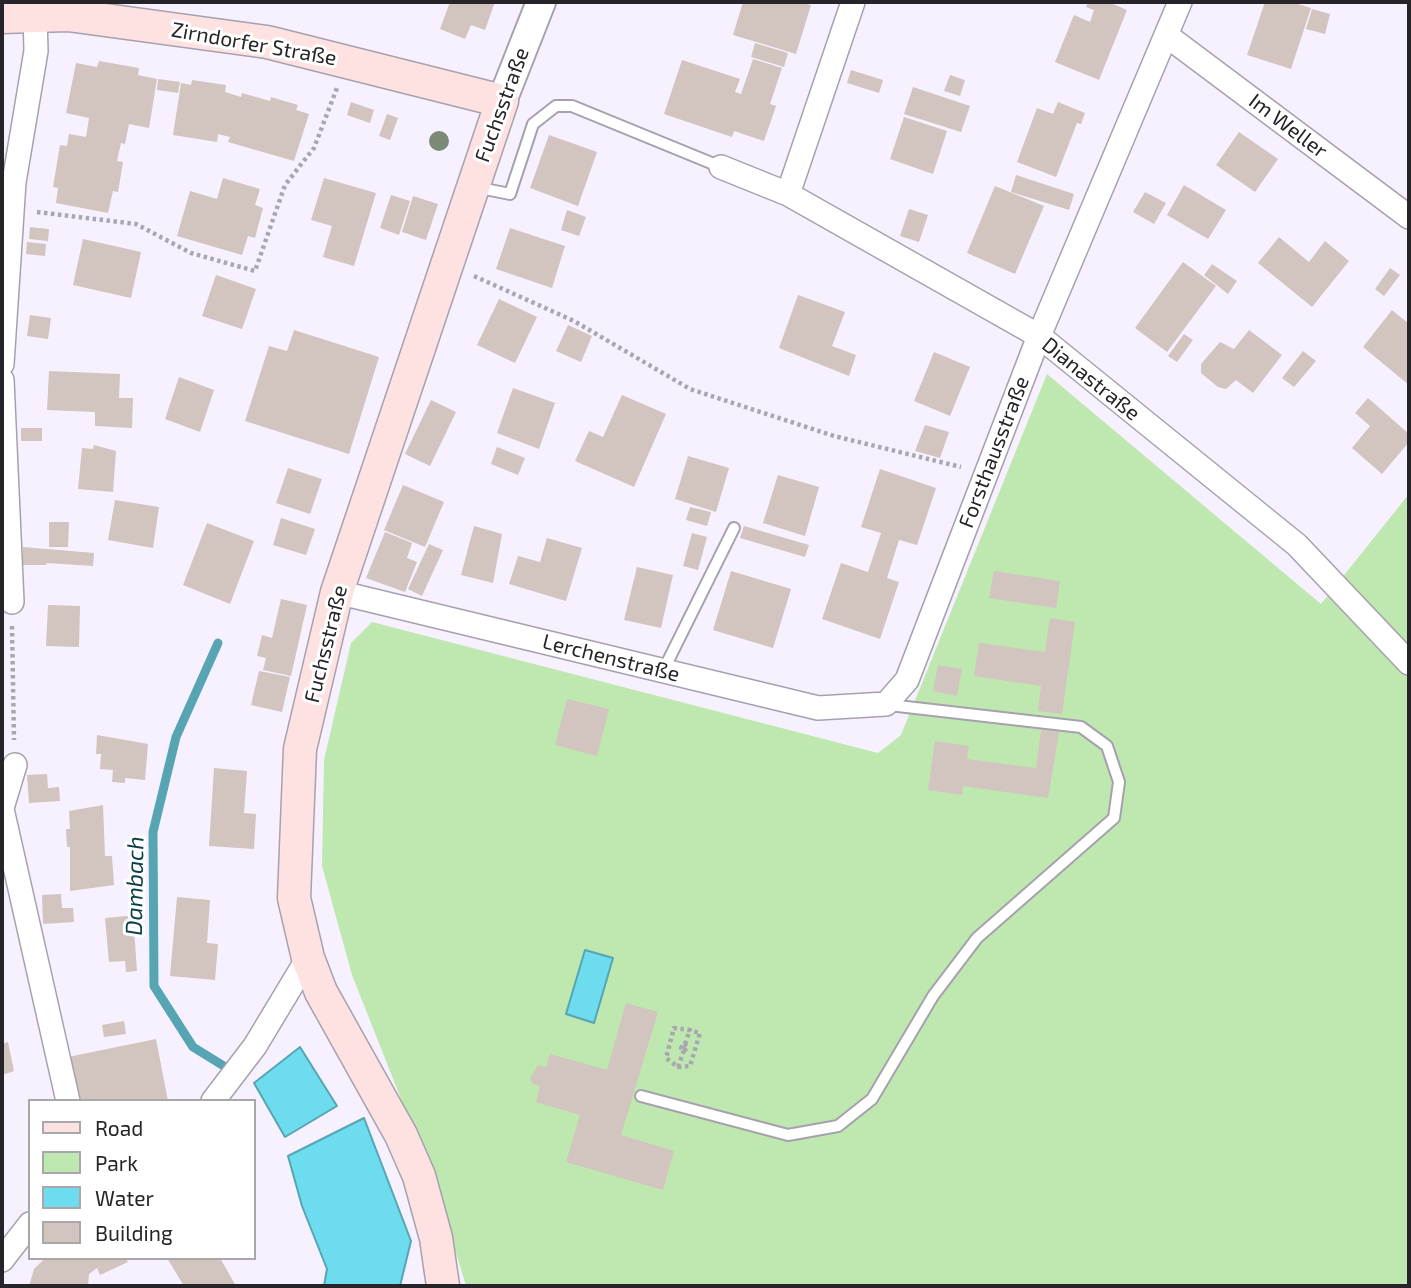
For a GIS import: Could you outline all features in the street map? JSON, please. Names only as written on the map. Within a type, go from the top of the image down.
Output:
[{"type":"main road","name":"Zirndorfer Straße","points":[[2,17],[72,8],[267,42],[502,101]]},
{"type":"main road","name":"Fuchsstraße","points":[[443,1286],[436,1238],[419,1176],[401,1135],[321,992],[308,958],[294,898],[300,749],[337,592],[502,101]]},
{"type":"street","name":"Fuchsstraße","points":[[502,101],[541,2]]},
{"type":"street","points":[[788,194],[853,2]]},
{"type":"street","name":"Forsthausstraße","points":[[886,704],[907,680],[1039,336],[1180,2]]},
{"type":"street","points":[[2,364],[13,209],[36,51],[36,14]]},
{"type":"street","name":"Im Weller","points":[[1167,35],[1409,217]]},
{"type":"street","name":"Dianastraße","points":[[721,167],[788,194],[1039,336],[1297,545],[1409,663]]},
{"type":"street","points":[[2,380],[12,602]]},
{"type":"street","name":"Lerchenstraße","points":[[337,592],[818,708],[886,704]]},
{"type":"street","points":[[15,765],[2,808],[68,1099]]},
{"type":"street","points":[[215,1099],[255,1046],[308,958]]},
{"type":"street","points":[[2,1260],[17,1231]]},
{"type":"lane","points":[[473,187],[510,194],[533,124],[556,106],[572,107],[721,167]]},
{"type":"lane","points":[[663,671],[734,528]]},
{"type":"lane","points":[[641,1096],[788,1135],[838,1126],[872,1099],[933,996],[977,937],[1114,817],[1119,782],[1107,746],[1081,727],[886,704]]},
{"type":"path","points":[[13,209],[136,224],[191,253],[255,271],[285,185],[314,148],[347,60]]},
{"type":"path","points":[[447,265],[574,321],[690,389],[834,436],[986,473]]},
{"type":"path","points":[[12,602],[15,765]]},
{"type":"path","points":[[674,1028],[700,1033],[690,1066],[678,1067],[666,1058],[670,1043],[674,1028]]},
{"type":"path","points":[[678,1067],[690,1030]]},
{"type":"path","points":[[670,1043],[694,1050]]},
{"type":"green space","points":[[1047,374],[1321,604],[1409,494],[1409,1286],[466,1286],[437,1190],[352,975],[322,866],[324,760],[351,643],[372,622],[878,753],[901,735]]},
{"type":"water","points":[[585,950],[613,958],[594,1023],[566,1014]]},
{"type":"water","points":[[300,1047],[337,1106],[285,1137],[254,1083]]},
{"type":"water","points":[[364,1118],[411,1241],[400,1286],[324,1286],[327,1269],[302,1206],[288,1156]]},
{"type":"building","points":[[450,2],[495,2],[485,30],[471,25],[465,39],[440,29]]},
{"type":"building","points":[[743,2],[799,2],[811,5],[796,54],[733,35]]},
{"type":"building","points":[[1088,2],[1108,2],[1127,10],[1099,80],[1055,62],[1074,15],[1090,22],[1094,10],[1086,7]]},
{"type":"building","points":[[1265,2],[1291,2],[1311,8],[1291,69],[1247,55]]},
{"type":"building","points":[[1312,9],[1330,14],[1325,34],[1306,29]]},
{"type":"building","points":[[755,43],[788,53],[784,67],[751,57]]},
{"type":"building","points":[[753,59],[782,68],[770,104],[776,106],[764,141],[734,131],[732,137],[664,114],[682,60],[740,79],[735,92],[741,94]]},
{"type":"building","points":[[99,61],[139,68],[138,75],[157,79],[149,128],[129,124],[125,144],[121,143],[117,161],[123,162],[118,192],[113,191],[108,213],[56,203],[58,188],[53,187],[60,145],[67,146],[69,134],[86,137],[89,118],[66,113],[76,63],[97,67]]},
{"type":"building","points":[[851,70],[883,80],[879,93],[847,83]]},
{"type":"building","points":[[950,75],[965,80],[960,96],[944,91]]},
{"type":"building","points":[[158,79],[180,82],[178,93],[157,90]]},
{"type":"building","points":[[192,80],[226,85],[225,92],[241,97],[242,93],[270,101],[271,97],[298,105],[296,110],[309,114],[294,161],[228,142],[230,137],[218,134],[217,142],[173,135],[181,83],[191,85]]},
{"type":"building","points":[[913,87],[970,106],[961,132],[904,114]]},
{"type":"building","points":[[351,102],[374,110],[370,123],[347,115]]},
{"type":"building","points":[[1058,102],[1085,113],[1081,124],[1077,123],[1056,177],[1017,162],[1037,108],[1053,114]]},
{"type":"building","points":[[387,114],[398,118],[390,140],[379,136]]},
{"type":"building","points":[[904,117],[947,131],[933,174],[890,159]]},
{"type":"building","points":[[1239,132],[1278,159],[1255,192],[1216,165]]},
{"type":"building","points":[[549,135],[597,152],[578,206],[530,188]]},
{"type":"building","points":[[1016,175],[1074,194],[1069,210],[1011,192]]},
{"type":"building","points":[[223,178],[260,189],[255,205],[263,208],[255,238],[248,236],[242,255],[177,236],[190,191],[217,199]]},
{"type":"building","points":[[324,178],[376,193],[354,266],[323,257],[332,226],[311,220]]},
{"type":"building","points":[[1184,185],[1226,210],[1208,239],[1167,215]]},
{"type":"building","points":[[995,186],[1044,206],[1015,274],[967,253]]},
{"type":"building","points":[[1145,192],[1166,203],[1154,224],[1133,212]]},
{"type":"building","points":[[391,195],[410,201],[399,235],[380,228]]},
{"type":"building","points":[[413,196],[438,204],[426,240],[402,232]]},
{"type":"building","points":[[909,209],[928,215],[919,242],[900,236]]},
{"type":"building","points":[[567,210],[586,217],[579,236],[561,230]]},
{"type":"building","points":[[30,227],[49,229],[48,241],[29,239]]},
{"type":"building","points":[[510,228],[565,246],[552,288],[496,269]]},
{"type":"building","points":[[1279,237],[1309,262],[1325,241],[1349,261],[1312,307],[1258,263]]},
{"type":"building","points":[[83,239],[141,252],[131,298],[73,285]]},
{"type":"building","points":[[27,242],[46,244],[45,256],[26,254]]},
{"type":"building","points":[[1183,262],[1216,286],[1167,352],[1135,328]]},
{"type":"building","points":[[1212,264],[1237,281],[1228,294],[1204,275]]},
{"type":"building","points":[[1390,268],[1400,275],[1384,296],[1375,289]]},
{"type":"building","points":[[216,275],[256,289],[242,329],[202,316]]},
{"type":"building","points":[[798,295],[845,312],[832,346],[856,355],[849,376],[779,348]]},
{"type":"building","points":[[499,299],[537,317],[515,363],[477,345]]},
{"type":"building","points":[[1392,310],[1409,324],[1409,385],[1363,347]]},
{"type":"building","points":[[30,315],[51,318],[48,339],[27,336]]},
{"type":"building","points":[[568,325],[592,336],[581,362],[556,351]]},
{"type":"building","points":[[294,330],[379,357],[349,454],[245,421],[269,346],[287,351]]},
{"type":"building","points":[[1249,330],[1282,355],[1253,393],[1236,380],[1226,389],[1218,387],[1201,373],[1201,364],[1220,342],[1234,349]]},
{"type":"building","points":[[1184,334],[1193,340],[1177,362],[1168,356]]},
{"type":"building","points":[[1303,351],[1316,361],[1294,387],[1282,378]]},
{"type":"building","points":[[934,352],[970,367],[950,416],[914,401]]},
{"type":"building","points":[[49,371],[120,374],[119,398],[133,398],[132,428],[95,426],[95,412],[47,410]]},
{"type":"building","points":[[179,377],[214,390],[200,432],[165,419]]},
{"type":"building","points":[[513,388],[555,403],[539,449],[497,433]]},
{"type":"building","points":[[622,395],[666,414],[634,487],[575,461],[589,431],[603,437]]},
{"type":"building","points":[[1368,398],[1409,434],[1409,442],[1382,474],[1352,448],[1370,426],[1355,413]]},
{"type":"building","points":[[431,400],[456,412],[430,466],[405,454]]},
{"type":"building","points":[[925,425],[949,432],[940,458],[915,451]]},
{"type":"building","points":[[21,428],[42,428],[42,441],[21,441]]},
{"type":"building","points":[[94,445],[116,451],[113,492],[78,489],[82,448],[93,449]]},
{"type":"building","points":[[497,447],[525,458],[518,475],[491,464]]},
{"type":"building","points":[[688,456],[729,468],[716,512],[675,499]]},
{"type":"building","points":[[288,468],[322,479],[310,514],[276,503]]},
{"type":"building","points":[[880,469],[936,488],[917,545],[899,540],[887,578],[899,582],[880,639],[822,619],[841,563],[868,572],[881,533],[861,527]]},
{"type":"building","points":[[778,475],[819,487],[805,536],[763,523]]},
{"type":"building","points":[[403,485],[444,502],[425,547],[384,530]]},
{"type":"building","points":[[115,500],[159,507],[153,548],[108,540]]},
{"type":"building","points":[[690,507],[711,512],[707,526],[686,520]]},
{"type":"building","points":[[281,518],[315,529],[306,555],[273,545]]},
{"type":"building","points":[[49,522],[69,522],[68,547],[49,547]]},
{"type":"building","points":[[207,523],[254,541],[230,604],[183,585]]},
{"type":"building","points":[[474,526],[502,534],[493,583],[461,575]]},
{"type":"building","points":[[744,526],[809,545],[805,557],[740,538]]},
{"type":"building","points":[[385,532],[412,543],[407,558],[417,562],[405,592],[366,578]]},
{"type":"building","points":[[692,533],[707,537],[698,570],[683,566]]},
{"type":"building","points":[[547,538],[582,548],[566,601],[509,584],[518,556],[540,562]]},
{"type":"building","points":[[429,544],[443,550],[422,596],[408,589]]},
{"type":"building","points":[[23,547],[94,553],[93,566],[47,563],[22,565]]},
{"type":"building","points":[[637,567],[673,575],[661,628],[624,620]]},
{"type":"building","points":[[731,571],[791,589],[773,648],[713,630]]},
{"type":"building","points":[[994,571],[1060,581],[1056,608],[989,598]]},
{"type":"building","points":[[281,599],[307,605],[291,676],[263,670],[266,658],[257,656],[262,635],[272,638]]},
{"type":"building","points":[[48,605],[80,606],[79,647],[46,646]]},
{"type":"building","points":[[1050,618],[1075,622],[1062,714],[1038,711],[1041,686],[974,676],[979,643],[1045,652]]},
{"type":"building","points":[[938,665],[962,669],[957,696],[933,691]]},
{"type":"building","points":[[259,671],[290,677],[282,712],[251,705]]},
{"type":"building","points":[[567,699],[609,709],[597,756],[555,745]]},
{"type":"building","points":[[1041,730],[1059,732],[1048,798],[963,786],[962,795],[928,790],[935,741],[969,746],[967,759],[1036,768]]},
{"type":"building","points":[[97,735],[148,744],[145,780],[125,778],[125,783],[112,782],[113,770],[100,769],[101,754],[96,754]]},
{"type":"building","points":[[214,768],[247,771],[244,813],[256,814],[254,849],[209,846]]},
{"type":"building","points":[[47,774],[48,788],[59,787],[60,801],[29,803],[27,775]]},
{"type":"building","points":[[103,805],[105,856],[112,856],[114,885],[70,891],[70,847],[67,847],[66,829],[70,829],[69,811]]},
{"type":"building","points":[[61,894],[62,908],[73,908],[74,922],[43,924],[42,895]]},
{"type":"building","points":[[177,897],[210,900],[207,943],[218,944],[215,980],[170,976]]},
{"type":"building","points":[[128,916],[129,929],[134,929],[137,971],[126,972],[125,961],[109,962],[105,918]]},
{"type":"building","points":[[626,1003],[658,1012],[621,1135],[674,1151],[663,1190],[566,1162],[580,1115],[536,1102],[540,1086],[533,1084],[530,1078],[538,1065],[546,1067],[550,1054],[607,1070]]},
{"type":"building","points":[[124,1021],[126,1034],[104,1037],[102,1025]]},
{"type":"building","points":[[156,1039],[168,1099],[78,1099],[68,1057]]},
{"type":"building","points":[[8,1042],[14,1071],[2,1075],[2,1044]]},
{"type":"building","points":[[43,1260],[128,1262],[100,1275],[97,1268],[89,1274],[88,1286],[29,1286],[34,1269]]},
{"type":"building","points":[[168,1260],[221,1260],[236,1286],[184,1286]]},
{"type":"waterway","name":"Dambach","points":[[218,643],[176,737],[153,832],[154,986],[193,1047],[227,1068]]}]
